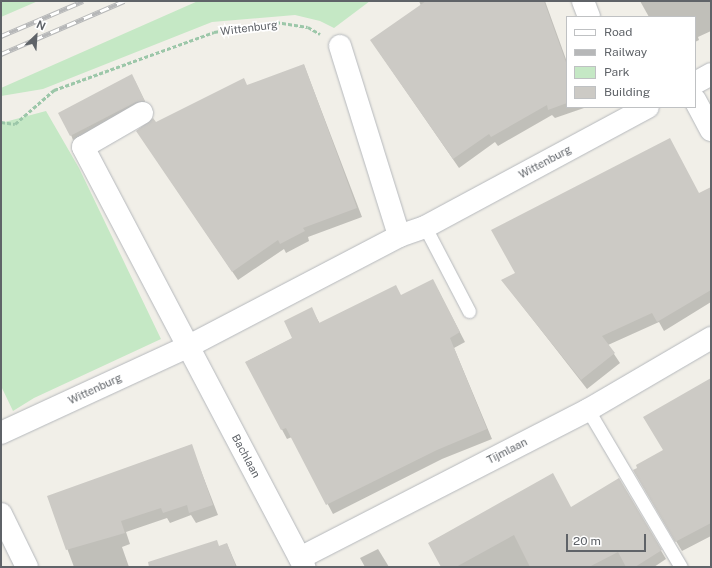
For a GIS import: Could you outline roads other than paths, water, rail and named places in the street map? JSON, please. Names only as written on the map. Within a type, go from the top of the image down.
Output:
[{"type":"street","points":[[583,1],[589,16]]},
{"type":"street","points":[[340,46],[399,236]]},
{"type":"street","points":[[696,82],[711,74]]},
{"type":"street","points":[[696,102],[711,130]]},
{"type":"street","name":"Wittenburg","points":[[1,433],[188,346],[399,236],[425,227],[624,112],[643,108]]},
{"type":"street","points":[[142,113],[83,147],[188,346]]},
{"type":"street","name":"Tijmlaan","points":[[302,563],[588,410],[711,338]]},
{"type":"street","name":"Bachlaan","points":[[188,346],[302,563]]},
{"type":"street","points":[[1,514],[27,567]]},
{"type":"lane","points":[[425,227],[469,312]]},
{"type":"lane","points":[[588,410],[681,567]]},
{"type":"railway","points":[[1,36],[83,1]]},
{"type":"railway","points":[[1,54],[124,1]]}]
